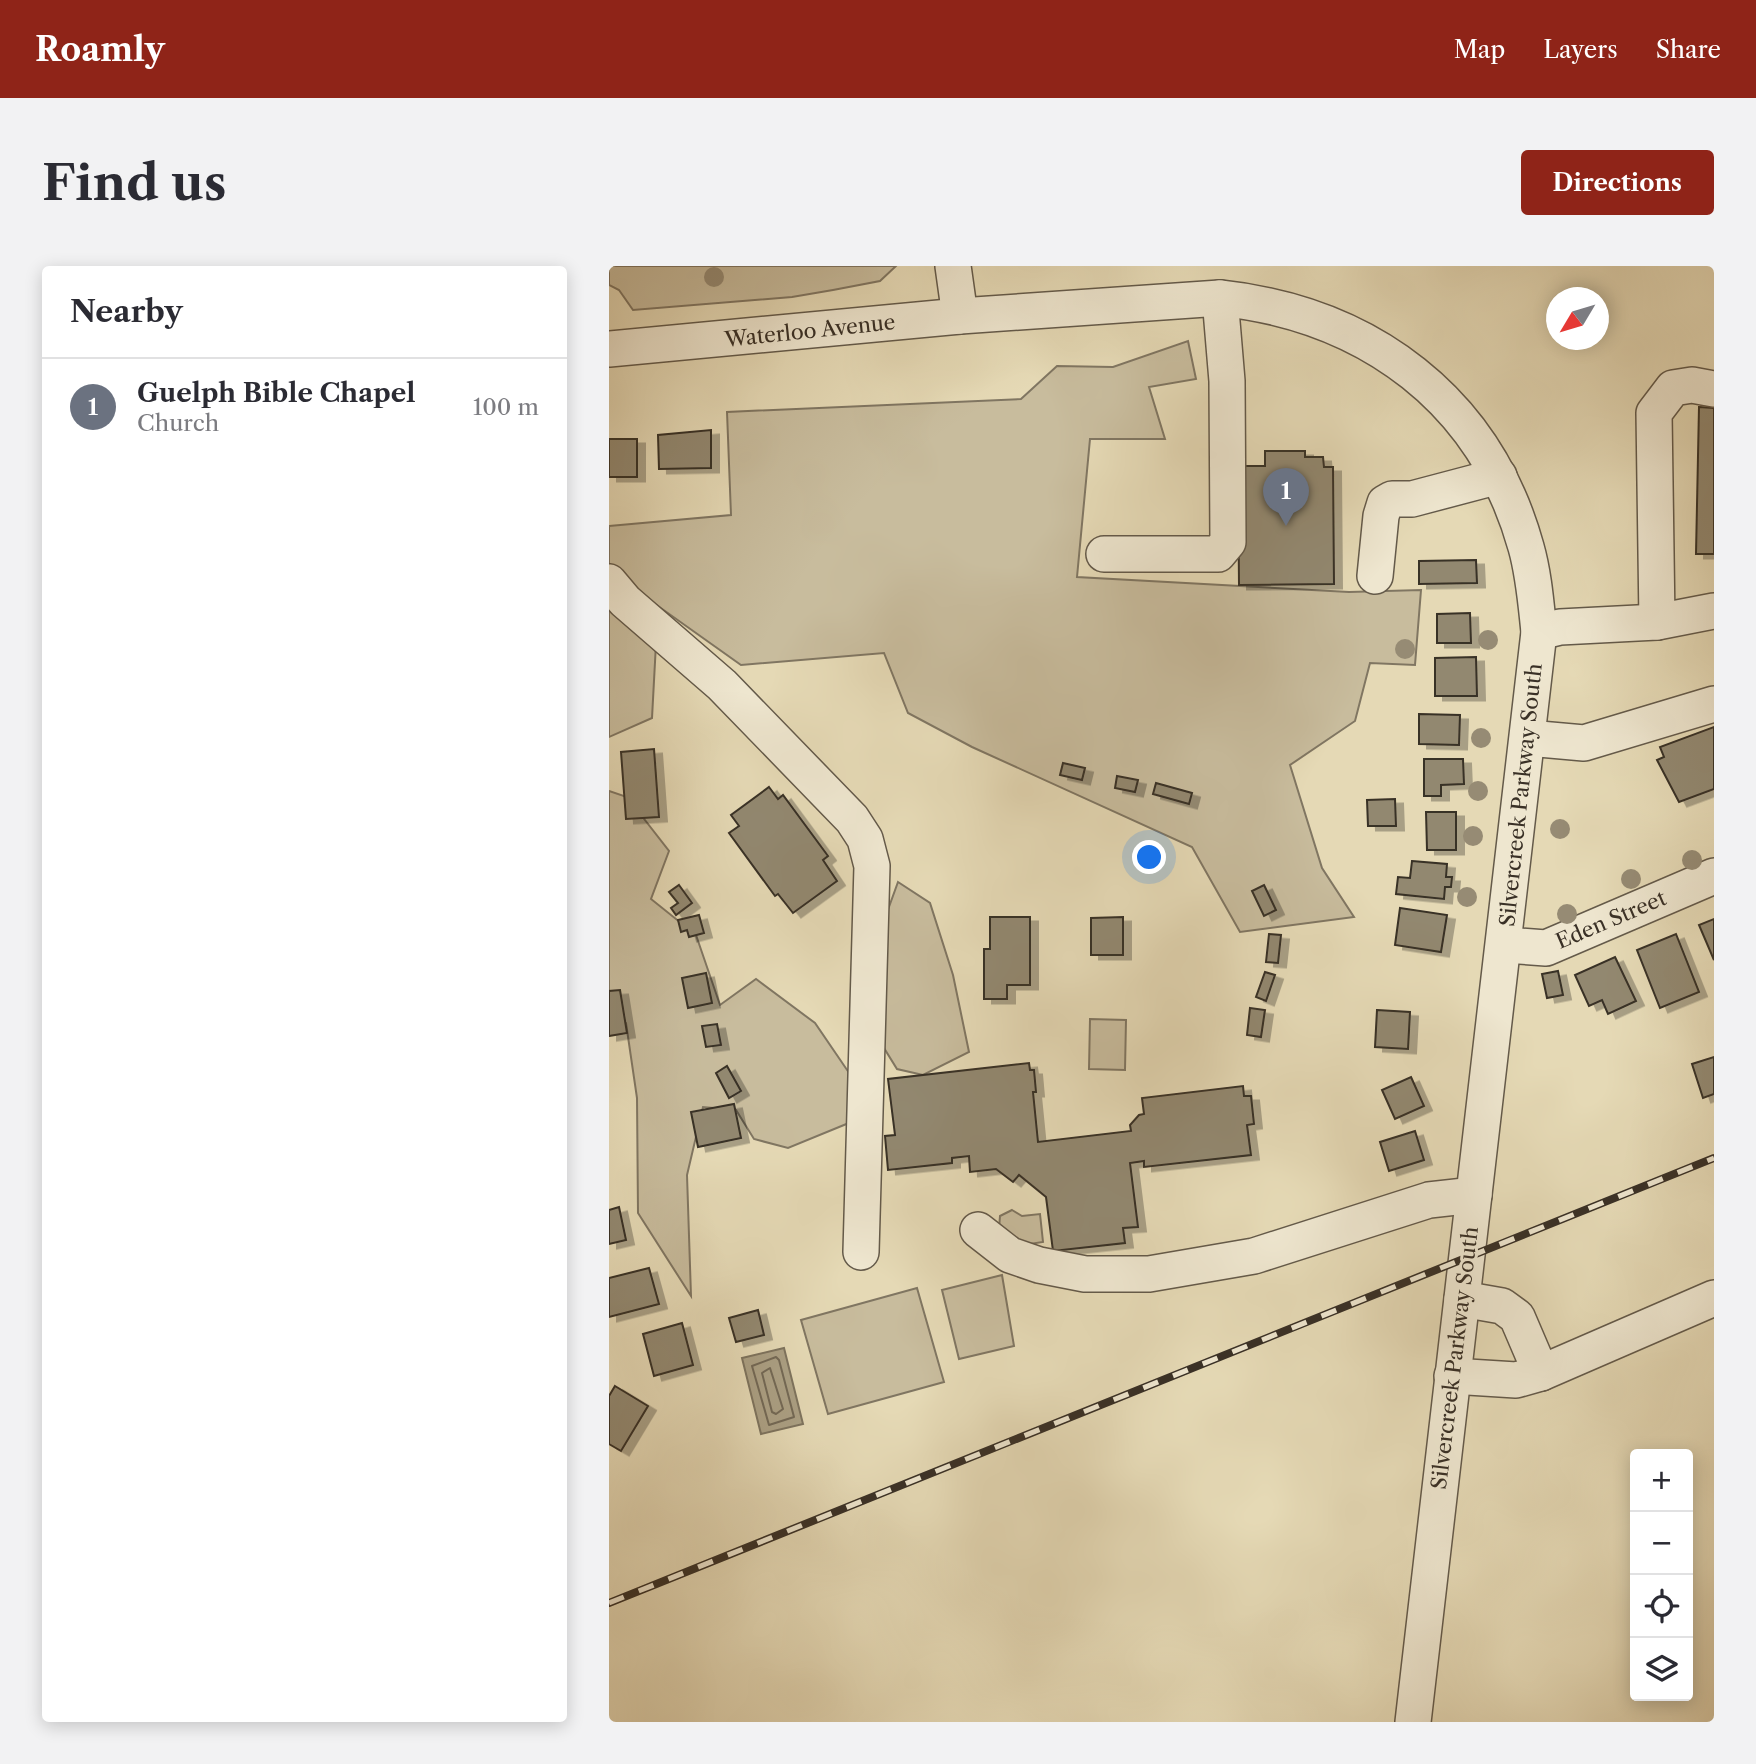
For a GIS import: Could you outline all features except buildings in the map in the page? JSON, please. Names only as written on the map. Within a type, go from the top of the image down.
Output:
[{"type":"street","points":[[953,266],[960,316]]},
{"type":"street","points":[[1104,554],[1218,554],[1228,542],[1227,381],[1220,298]]},
{"type":"street","name":"Silvercreek Parkway South","points":[[960,316],[1220,298],[1299,312],[1349,332],[1391,356],[1450,406],[1499,476],[1527,549],[1539,632],[1505,945],[1413,1722]]},
{"type":"street","name":"Waterloo Avenue","points":[[609,349],[960,316]]},
{"type":"street","points":[[1657,622],[1654,413],[1673,388],[1692,385],[1714,389]]},
{"type":"street","points":[[1375,576],[1381,516],[1385,503],[1392,499],[1412,499],[1499,476]]},
{"type":"street","points":[[609,582],[625,601],[741,704],[843,809],[865,839],[872,866],[861,1252]]},
{"type":"street","points":[[1539,632],[1560,627],[1657,622],[1714,611]]},
{"type":"street","points":[[1528,738],[1584,743],[1714,705]]},
{"type":"street","name":"Eden Street","points":[[1505,945],[1546,948],[1714,876]]},
{"type":"street","points":[[978,1230],[1010,1255],[1039,1265],[1085,1274],[1149,1274],[1254,1256],[1429,1200],[1474,1195]]},
{"type":"street","points":[[1453,1376],[1516,1380],[1541,1373],[1714,1298]]},
{"type":"street","points":[[1462,1299],[1501,1306],[1517,1317],[1541,1373]]},
{"type":"shaded area","points":[[609,266],[896,266],[880,281],[792,297],[633,310],[619,290],[609,285]]},
{"type":"shaded area","points":[[1188,341],[1196,379],[1149,387],[1165,439],[1090,439],[1077,577],[1349,592],[1421,590],[1415,665],[1370,663],[1355,721],[1290,765],[1322,868],[1354,917],[1240,932],[1192,847],[972,747],[908,713],[884,653],[741,665],[658,606],[652,718],[609,737],[609,526],[731,515],[727,412],[1021,399],[1057,366],[1113,367]]},
{"type":"shaded area","points":[[609,791],[627,797],[669,851],[651,899],[696,935],[720,1005],[756,979],[815,1023],[856,1083],[861,1118],[788,1148],[754,1139],[736,1110],[703,1107],[687,1175],[691,1296],[638,1213],[637,1098],[626,1023],[609,1013]]},
{"type":"shaded area","points":[[898,882],[930,903],[953,975],[969,1052],[923,1075],[897,1069],[855,1001]]},
{"type":"shaded area","points":[[1090,1019],[1126,1020],[1125,1070],[1089,1069]]},
{"type":"shaded area","points":[[1012,1210],[1022,1216],[1040,1214],[1043,1242],[1023,1245],[999,1229],[1000,1216]]},
{"type":"shaded area","points":[[1002,1275],[1014,1346],[959,1359],[942,1290]]},
{"type":"shaded area","points":[[917,1288],[944,1382],[828,1414],[801,1320]]},
{"type":"water","points":[[784,1348],[803,1424],[761,1434],[742,1358]]},
{"type":"railway","points":[[609,1603],[1714,1158]]},
{"type":"place","name":"Guelph Bible Chapel","points":[[1286,526]]}]
